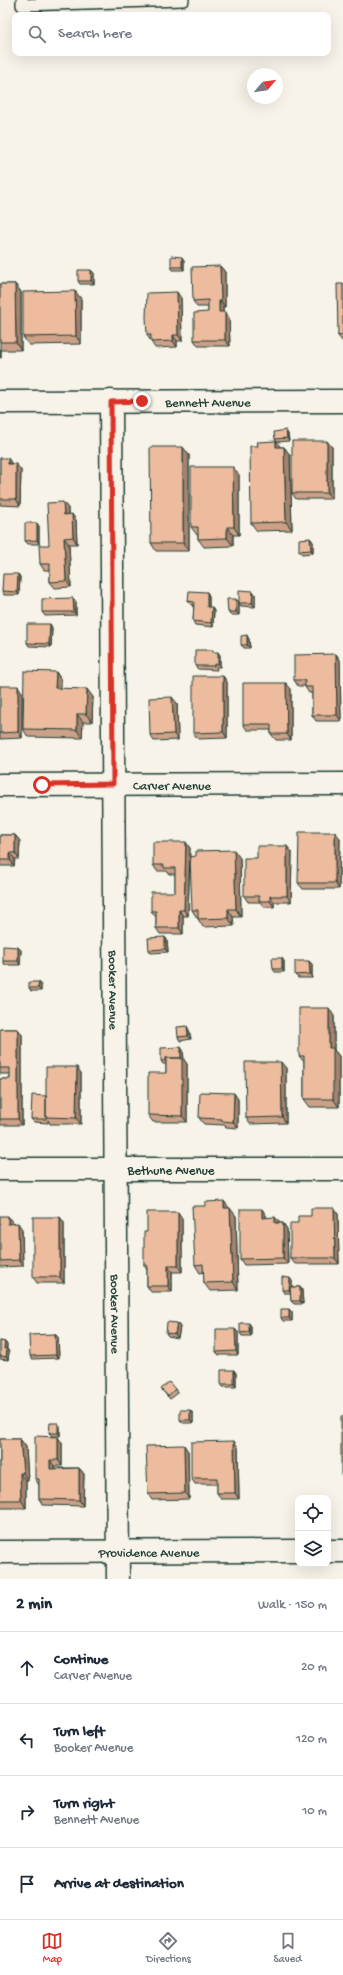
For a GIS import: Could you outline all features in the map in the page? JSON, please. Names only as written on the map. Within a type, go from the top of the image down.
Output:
[{"type":"street","name":"Bennett Avenue","points":[[0,402],[343,401]]},
{"type":"street","name":"Booker Avenue","points":[[111,402],[118,1579]]},
{"type":"street","name":"Carver Avenue","points":[[0,785],[343,784]]},
{"type":"street","name":"Bethune Avenue","points":[[0,1169],[343,1169]]},
{"type":"street","points":[[331,1551],[343,1551]]},
{"type":"street","name":"Providence Avenue","points":[[0,1552],[295,1552]]},
{"type":"lane","points":[[22,0],[22,5],[183,0]]},
{"type":"building","points":[[171,256],[182,257],[182,267],[171,267]]},
{"type":"building","points":[[220,266],[221,301],[219,301],[219,312],[225,312],[225,340],[194,340],[194,313],[208,312],[208,300],[193,301],[192,267]]},
{"type":"building","points":[[78,270],[91,270],[91,281],[78,281]]},
{"type":"building","points":[[0,284],[15,284],[16,342],[0,342]]},
{"type":"building","points":[[337,284],[343,284],[343,335],[338,336]]},
{"type":"building","points":[[75,291],[76,336],[23,337],[23,292]]},
{"type":"building","points":[[177,292],[178,335],[173,335],[173,341],[151,342],[151,335],[147,335],[147,293]]},
{"type":"building","points":[[286,430],[287,438],[275,439],[274,432]]},
{"type":"building","points":[[276,441],[276,447],[284,447],[286,522],[251,523],[250,446],[258,446],[257,442]]},
{"type":"building","points":[[292,441],[327,441],[327,493],[292,493]]},
{"type":"building","points":[[150,447],[183,447],[183,543],[151,543]]},
{"type":"building","points":[[0,458],[8,458],[8,464],[16,464],[16,499],[0,499]]},
{"type":"building","points":[[191,467],[233,467],[234,527],[227,527],[227,538],[198,539],[198,527],[191,527]]},
{"type":"building","points":[[63,502],[64,515],[72,514],[73,537],[64,538],[66,581],[50,582],[50,564],[40,564],[39,545],[49,545],[47,503]]},
{"type":"building","points":[[25,523],[37,523],[37,540],[25,541]]},
{"type":"building","points":[[310,538],[311,550],[299,551],[299,539]]},
{"type":"building","points":[[3,574],[18,574],[17,592],[2,591]]},
{"type":"building","points":[[239,590],[253,591],[252,603],[239,603]]},
{"type":"building","points":[[189,591],[207,592],[207,607],[212,607],[211,623],[193,621],[194,602],[188,601]]},
{"type":"building","points":[[73,598],[74,612],[42,612],[42,599]]},
{"type":"building","points":[[227,599],[236,599],[236,612],[228,612]]},
{"type":"building","points":[[27,624],[50,624],[49,644],[27,643]]},
{"type":"building","points":[[247,635],[247,645],[241,645],[241,636]]},
{"type":"building","points":[[195,650],[213,650],[213,652],[218,652],[218,664],[214,664],[214,666],[195,666]]},
{"type":"building","points":[[336,654],[337,715],[312,715],[312,687],[305,687],[305,680],[294,680],[294,655]]},
{"type":"building","points":[[24,671],[56,672],[55,688],[87,689],[86,714],[77,714],[77,730],[23,729]]},
{"type":"building","points":[[193,676],[223,676],[223,732],[193,733]]},
{"type":"building","points":[[243,683],[286,683],[287,734],[271,734],[271,724],[243,724]]},
{"type":"building","points":[[0,686],[18,686],[18,732],[0,733]]},
{"type":"building","points":[[172,697],[174,734],[150,735],[149,698]]},
{"type":"building","points":[[299,832],[335,832],[335,883],[298,883]]},
{"type":"building","points":[[0,835],[15,835],[15,853],[10,853],[10,860],[0,860]]},
{"type":"building","points":[[153,842],[186,842],[184,910],[179,910],[179,928],[156,928],[156,911],[151,911],[151,892],[175,892],[175,868],[164,868],[164,865],[153,865]]},
{"type":"building","points":[[257,846],[287,846],[287,896],[270,896],[270,901],[259,901],[259,896],[244,896],[244,858],[257,858]]},
{"type":"building","points":[[234,850],[236,909],[228,909],[228,918],[198,919],[198,910],[192,910],[190,857],[196,856],[196,851]]},
{"type":"building","points":[[165,937],[165,949],[149,950],[148,938]]},
{"type":"building","points":[[3,946],[18,947],[18,961],[3,961]]},
{"type":"building","points":[[272,958],[282,958],[282,969],[273,969]]},
{"type":"building","points":[[295,961],[309,961],[310,974],[295,975]]},
{"type":"building","points":[[29,982],[39,982],[38,988],[29,988]]},
{"type":"building","points":[[299,1008],[329,1008],[329,1048],[333,1048],[333,1099],[304,1099],[304,1056],[299,1056]]},
{"type":"building","points":[[187,1026],[188,1036],[178,1037],[177,1027]]},
{"type":"building","points":[[0,1029],[18,1029],[18,1119],[0,1119],[0,1079],[10,1079],[10,1068],[0,1068]]},
{"type":"building","points":[[181,1047],[181,1058],[166,1058],[166,1061],[161,1061],[161,1048]]},
{"type":"building","points":[[166,1058],[182,1058],[182,1116],[148,1115],[148,1073],[166,1073]]},
{"type":"building","points":[[245,1062],[281,1062],[282,1117],[246,1118]]},
{"type":"building","points":[[46,1067],[77,1067],[76,1118],[46,1117]]},
{"type":"building","points":[[200,1092],[234,1093],[233,1122],[222,1121],[222,1119],[199,1118]]},
{"type":"building","points":[[32,1095],[46,1096],[46,1119],[31,1119]]},
{"type":"building","points":[[224,1201],[224,1208],[230,1208],[233,1282],[204,1283],[203,1264],[195,1265],[192,1206],[205,1206],[205,1202]]},
{"type":"building","points":[[311,1208],[334,1208],[335,1258],[290,1258],[290,1223],[298,1223],[298,1216],[311,1216]]},
{"type":"building","points":[[240,1209],[262,1209],[262,1218],[275,1217],[275,1223],[283,1223],[283,1258],[240,1259]]},
{"type":"building","points":[[147,1212],[178,1212],[178,1266],[168,1266],[168,1286],[147,1286],[147,1265],[144,1265],[144,1232],[147,1232]]},
{"type":"building","points":[[0,1216],[8,1216],[8,1224],[18,1223],[19,1260],[0,1261]]},
{"type":"building","points":[[33,1217],[60,1217],[60,1277],[33,1277]]},
{"type":"building","points":[[282,1277],[290,1278],[289,1290],[282,1290]]},
{"type":"building","points":[[290,1287],[300,1287],[300,1301],[291,1301]]},
{"type":"building","points":[[281,1309],[289,1309],[289,1318],[281,1318]]},
{"type":"building","points":[[167,1322],[177,1323],[175,1334],[166,1333]]},
{"type":"building","points":[[240,1323],[249,1323],[249,1332],[240,1333]]},
{"type":"building","points":[[216,1329],[235,1329],[236,1351],[216,1352]]},
{"type":"building","points":[[55,1334],[56,1355],[30,1356],[29,1335]]},
{"type":"building","points":[[0,1341],[5,1342],[4,1349],[7,1349],[6,1357],[0,1356]]},
{"type":"building","points":[[221,1370],[234,1370],[234,1384],[221,1384]]},
{"type":"building","points":[[169,1382],[175,1389],[168,1396],[161,1389]]},
{"type":"building","points":[[180,1410],[190,1410],[190,1420],[180,1420]]},
{"type":"building","points":[[341,1416],[343,1416],[343,1475],[341,1475]]},
{"type":"building","points":[[50,1423],[58,1423],[58,1433],[49,1433]]},
{"type":"building","points":[[35,1436],[58,1437],[58,1460],[50,1460],[50,1469],[79,1468],[79,1500],[39,1499],[39,1479],[35,1479]]},
{"type":"building","points":[[0,1439],[20,1439],[23,1473],[20,1473],[21,1500],[0,1500]]},
{"type":"building","points":[[234,1441],[235,1493],[217,1493],[217,1478],[191,1478],[191,1442]]},
{"type":"building","points":[[184,1445],[185,1493],[148,1494],[146,1446]]},
{"type":"route","points":[[42,785],[113,784],[111,402],[142,401]]}]
